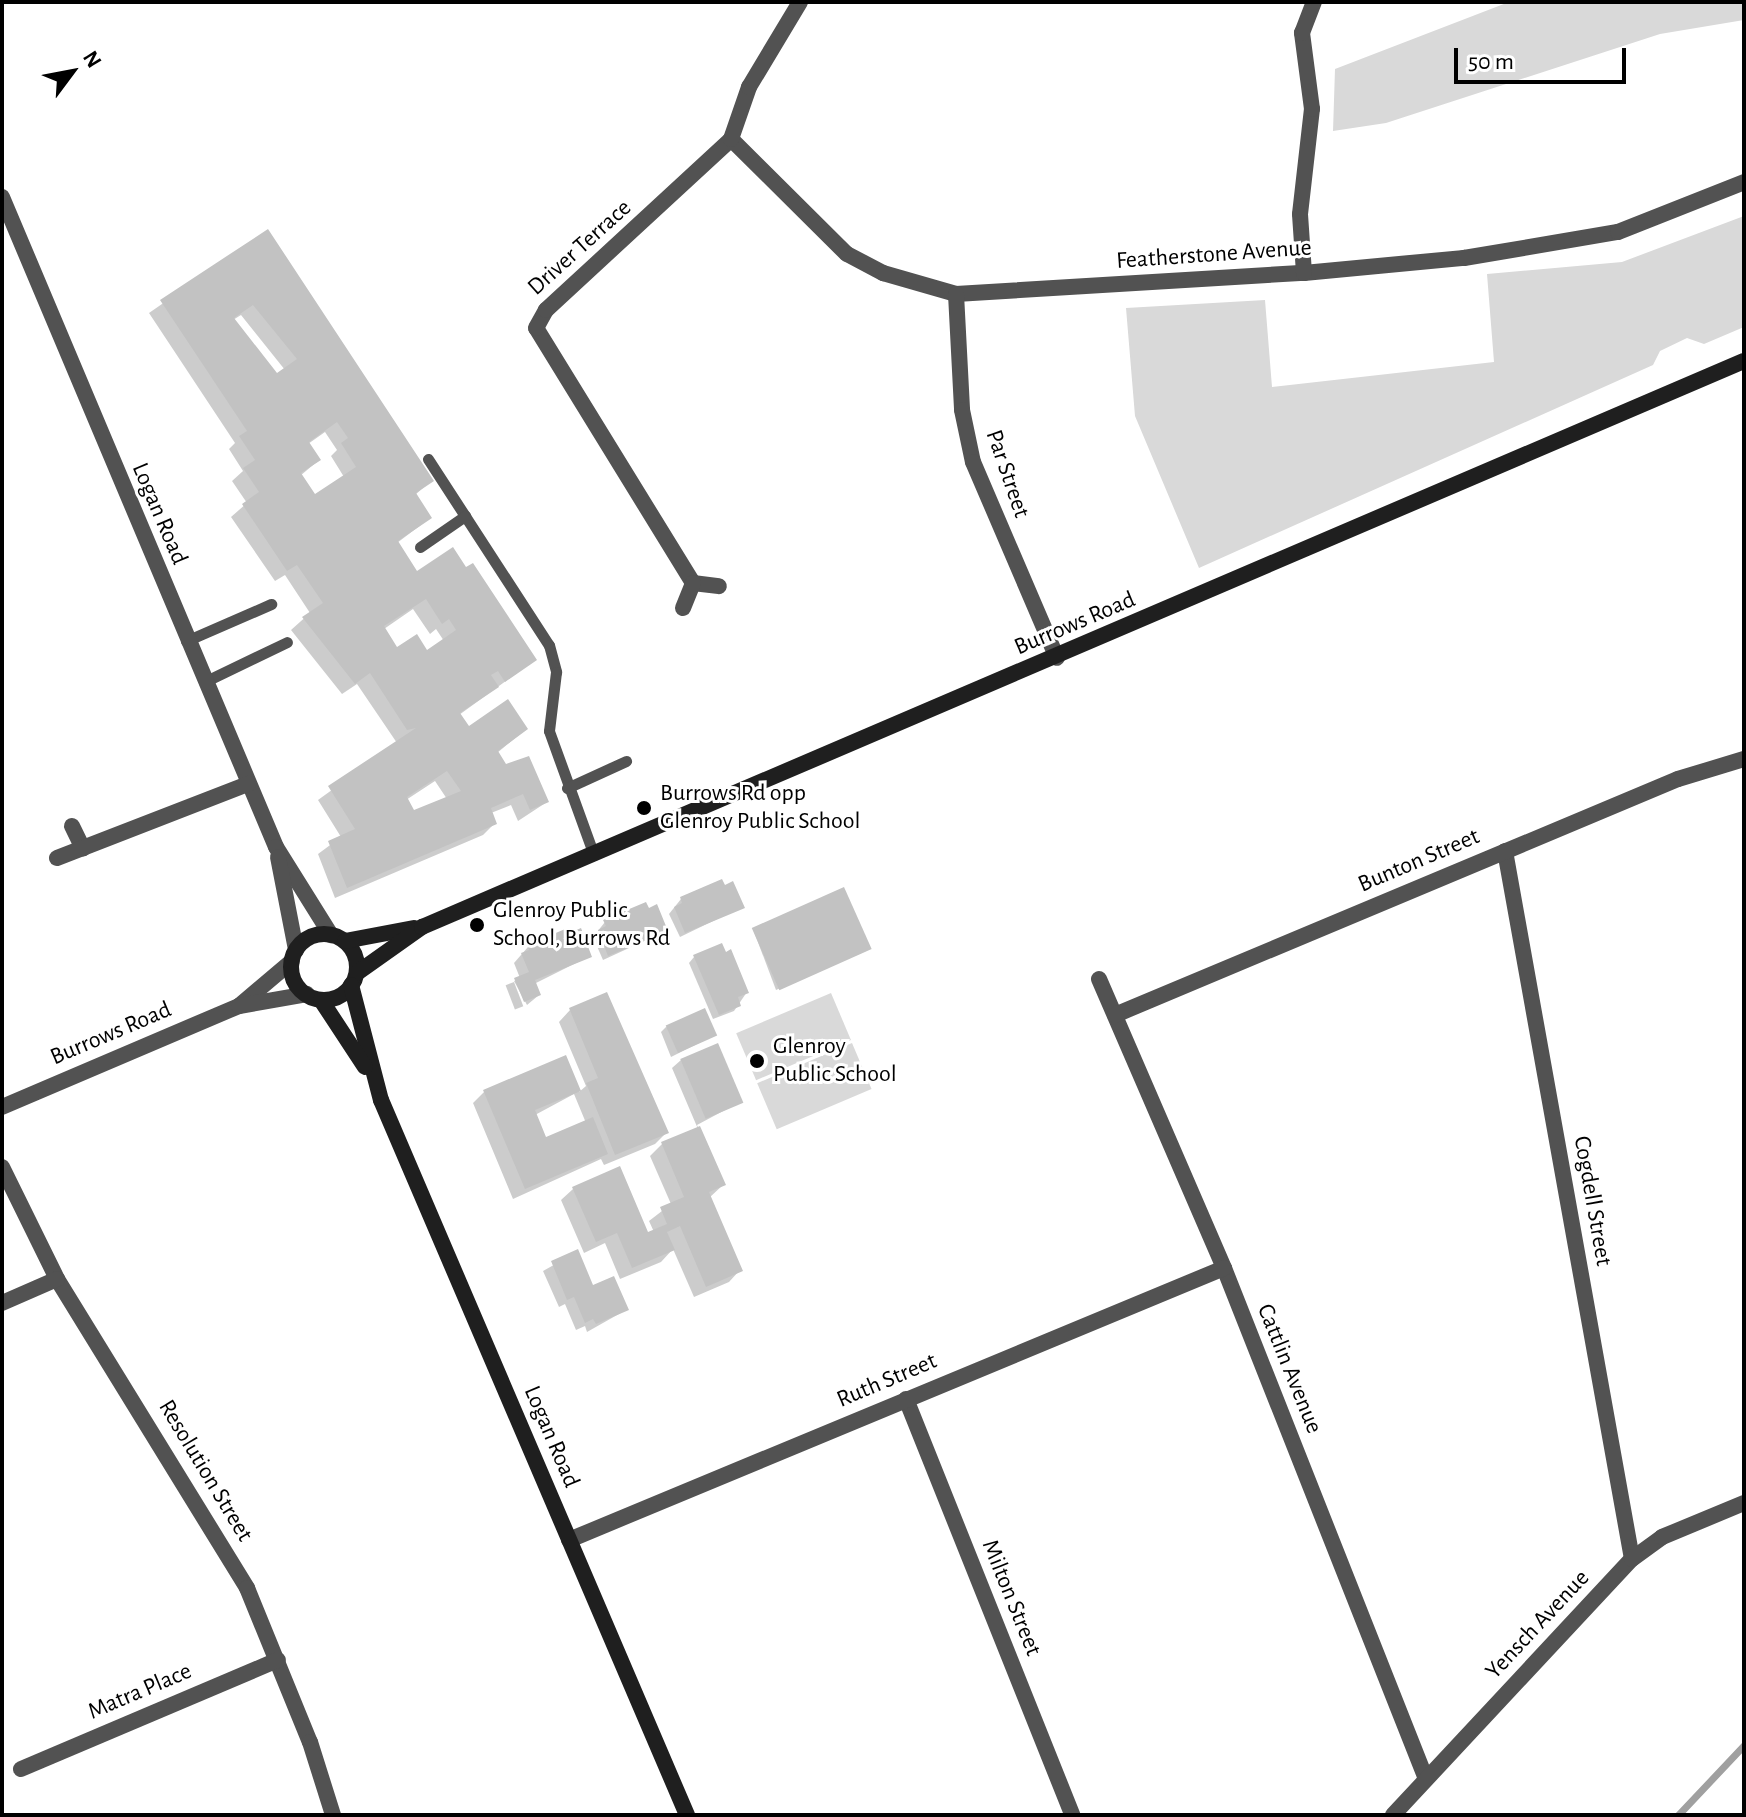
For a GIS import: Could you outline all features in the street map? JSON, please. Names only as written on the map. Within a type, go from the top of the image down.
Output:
[{"type":"main road","name":"Burrows Road","points":[[354,979],[422,927],[1057,658],[1744,361]]},
{"type":"main road","name":"Burrows Road","points":[[338,938],[422,927]]},
{"type":"main road","points":[[311,937],[338,938],[355,956],[354,979],[338,997],[314,997],[294,980],[294,956],[311,937]]},
{"type":"main road","name":"Logan Road","points":[[354,979],[372,1078]]},
{"type":"main road","name":"Logan Road","points":[[314,997],[372,1078],[687,1815]]},
{"type":"street","name":"Driver Terrace","points":[[693,583],[536,328],[546,310],[731,139],[749,87],[800,2]]},
{"type":"street","points":[[1304,273],[1300,214],[1312,109],[1302,33],[1314,2]]},
{"type":"street","name":"Featherstone Avenue","points":[[731,139],[847,254],[883,273],[956,294],[1304,273],[1464,258],[1618,232],[1744,182]]},
{"type":"street","name":"Logan Road","points":[[2,197],[186,641],[276,847],[338,938]]},
{"type":"street","name":"Par Street","points":[[956,294],[962,410],[973,462],[1057,658]]},
{"type":"street","points":[[683,608],[693,583],[719,586]]},
{"type":"street","name":"Bunton Street","points":[[1115,1015],[1678,779],[1744,759]]},
{"type":"street","points":[[57,858],[248,784]]},
{"type":"street","points":[[72,826],[83,849]]},
{"type":"street","name":"Logan Road","points":[[276,847],[294,956]]},
{"type":"street","name":"Cogdell Street","points":[[1505,851],[1632,1559]]},
{"type":"street","name":"Burrows Road","points":[[239,1006],[294,956]]},
{"type":"street","name":"Cattlin Avenue","points":[[1099,979],[1224,1268],[1426,1779]]},
{"type":"street","name":"Burrows Road","points":[[2,1107],[239,1006],[314,997]]},
{"type":"street","name":"Resolution Street","points":[[2,1167],[57,1279],[201,1506],[247,1588],[278,1660],[333,1815]]},
{"type":"street","name":"Ruth Street","points":[[569,1540],[1224,1268]]},
{"type":"street","points":[[2,1303],[57,1279]]},
{"type":"street","name":"Milton Street","points":[[906,1399],[1072,1815]]},
{"type":"street","name":"Yensch Avenue","points":[[1393,1815],[1632,1559],[1662,1537],[1744,1503]]},
{"type":"street","name":"Matra Place","points":[[21,1769],[278,1660]]},
{"type":"lane","points":[[428,459],[555,660],[549,731],[567,788],[594,855]]},
{"type":"lane","points":[[420,547],[465,516]]},
{"type":"lane","points":[[186,641],[271,604]]},
{"type":"lane","points":[[204,682],[287,642]]},
{"type":"lane","points":[[567,788],[626,761]]},
{"type":"shaded area","points":[[1509,2],[1744,2],[1744,20],[1660,34],[1386,123],[1333,131],[1335,69]]},
{"type":"shaded area","points":[[1744,216],[1744,327],[1704,344],[1687,338],[1660,351],[1653,365],[1199,568],[1135,416],[1126,308],[1265,300],[1272,387],[1494,362],[1487,274],[1622,262]]},
{"type":"shaded area","points":[[831,993],[851,1040],[756,1080],[736,1033]]},
{"type":"shaded area","points":[[852,1043],[872,1089],[777,1129],[757,1083]]},
{"type":"building","points":[[268,229],[434,481],[416,493],[432,518],[398,541],[417,571],[453,547],[466,567],[473,563],[537,660],[505,682],[498,671],[491,675],[499,687],[460,713],[469,726],[508,699],[528,729],[498,751],[506,764],[529,756],[549,802],[530,810],[523,794],[491,808],[497,824],[347,888],[328,841],[355,829],[328,786],[416,728],[407,730],[370,673],[355,684],[302,617],[323,603],[297,565],[287,571],[242,504],[259,492],[243,468],[255,460],[239,436],[247,431],[160,300]],"holes":[[[253,305],[297,359],[277,373],[234,318]],[[337,422],[348,438],[341,443],[356,467],[315,494],[301,473],[321,460],[309,442]],[[426,599],[442,624],[449,619],[456,630],[427,650],[417,634],[397,647],[384,626]],[[447,771],[461,791],[414,810],[407,797]]]},
{"type":"building","points":[[722,879],[725,885],[733,881],[745,908],[685,933],[674,907],[682,903],[680,897]]},
{"type":"building","points":[[844,887],[872,949],[779,990],[752,928]]},
{"type":"building","points":[[646,902],[649,908],[657,904],[668,931],[608,956],[598,930],[606,926],[603,920]]},
{"type":"building","points":[[570,927],[572,932],[581,928],[592,957],[535,980],[541,995],[524,1002],[514,978],[529,972],[521,953],[529,950],[527,945]]},
{"type":"building","points":[[722,943],[726,952],[731,949],[749,993],[738,997],[741,1006],[719,1015],[693,955]]},
{"type":"building","points":[[607,992],[669,1133],[615,1155],[586,1083],[598,1078],[569,1008]]},
{"type":"building","points":[[705,1008],[717,1035],[678,1053],[666,1025]]},
{"type":"building","points":[[718,1043],[743,1103],[706,1119],[680,1059]]},
{"type":"building","points":[[566,1055],[581,1091],[535,1110],[546,1137],[593,1117],[608,1154],[525,1189],[483,1090]]},
{"type":"building","points":[[700,1126],[726,1185],[709,1192],[743,1271],[706,1287],[680,1226],[667,1232],[675,1250],[632,1268],[617,1233],[596,1242],[572,1187],[620,1166],[648,1232],[667,1224],[660,1207],[684,1197],[661,1142]]},
{"type":"building","points":[[578,1249],[593,1285],[614,1276],[629,1310],[596,1324],[593,1319],[585,1323],[574,1297],[567,1300],[551,1261]]},
{"type":"waterway","points":[[1678,1815],[1744,1745]]},
{"type":"place","name":"Burrows Rd opp Glenroy Public School","points":[[644,808]]},
{"type":"place","name":"Glenroy Public School, Burrows Rd","points":[[477,925]]},
{"type":"place","name":"Glenroy Public School","points":[[757,1061]]}]
